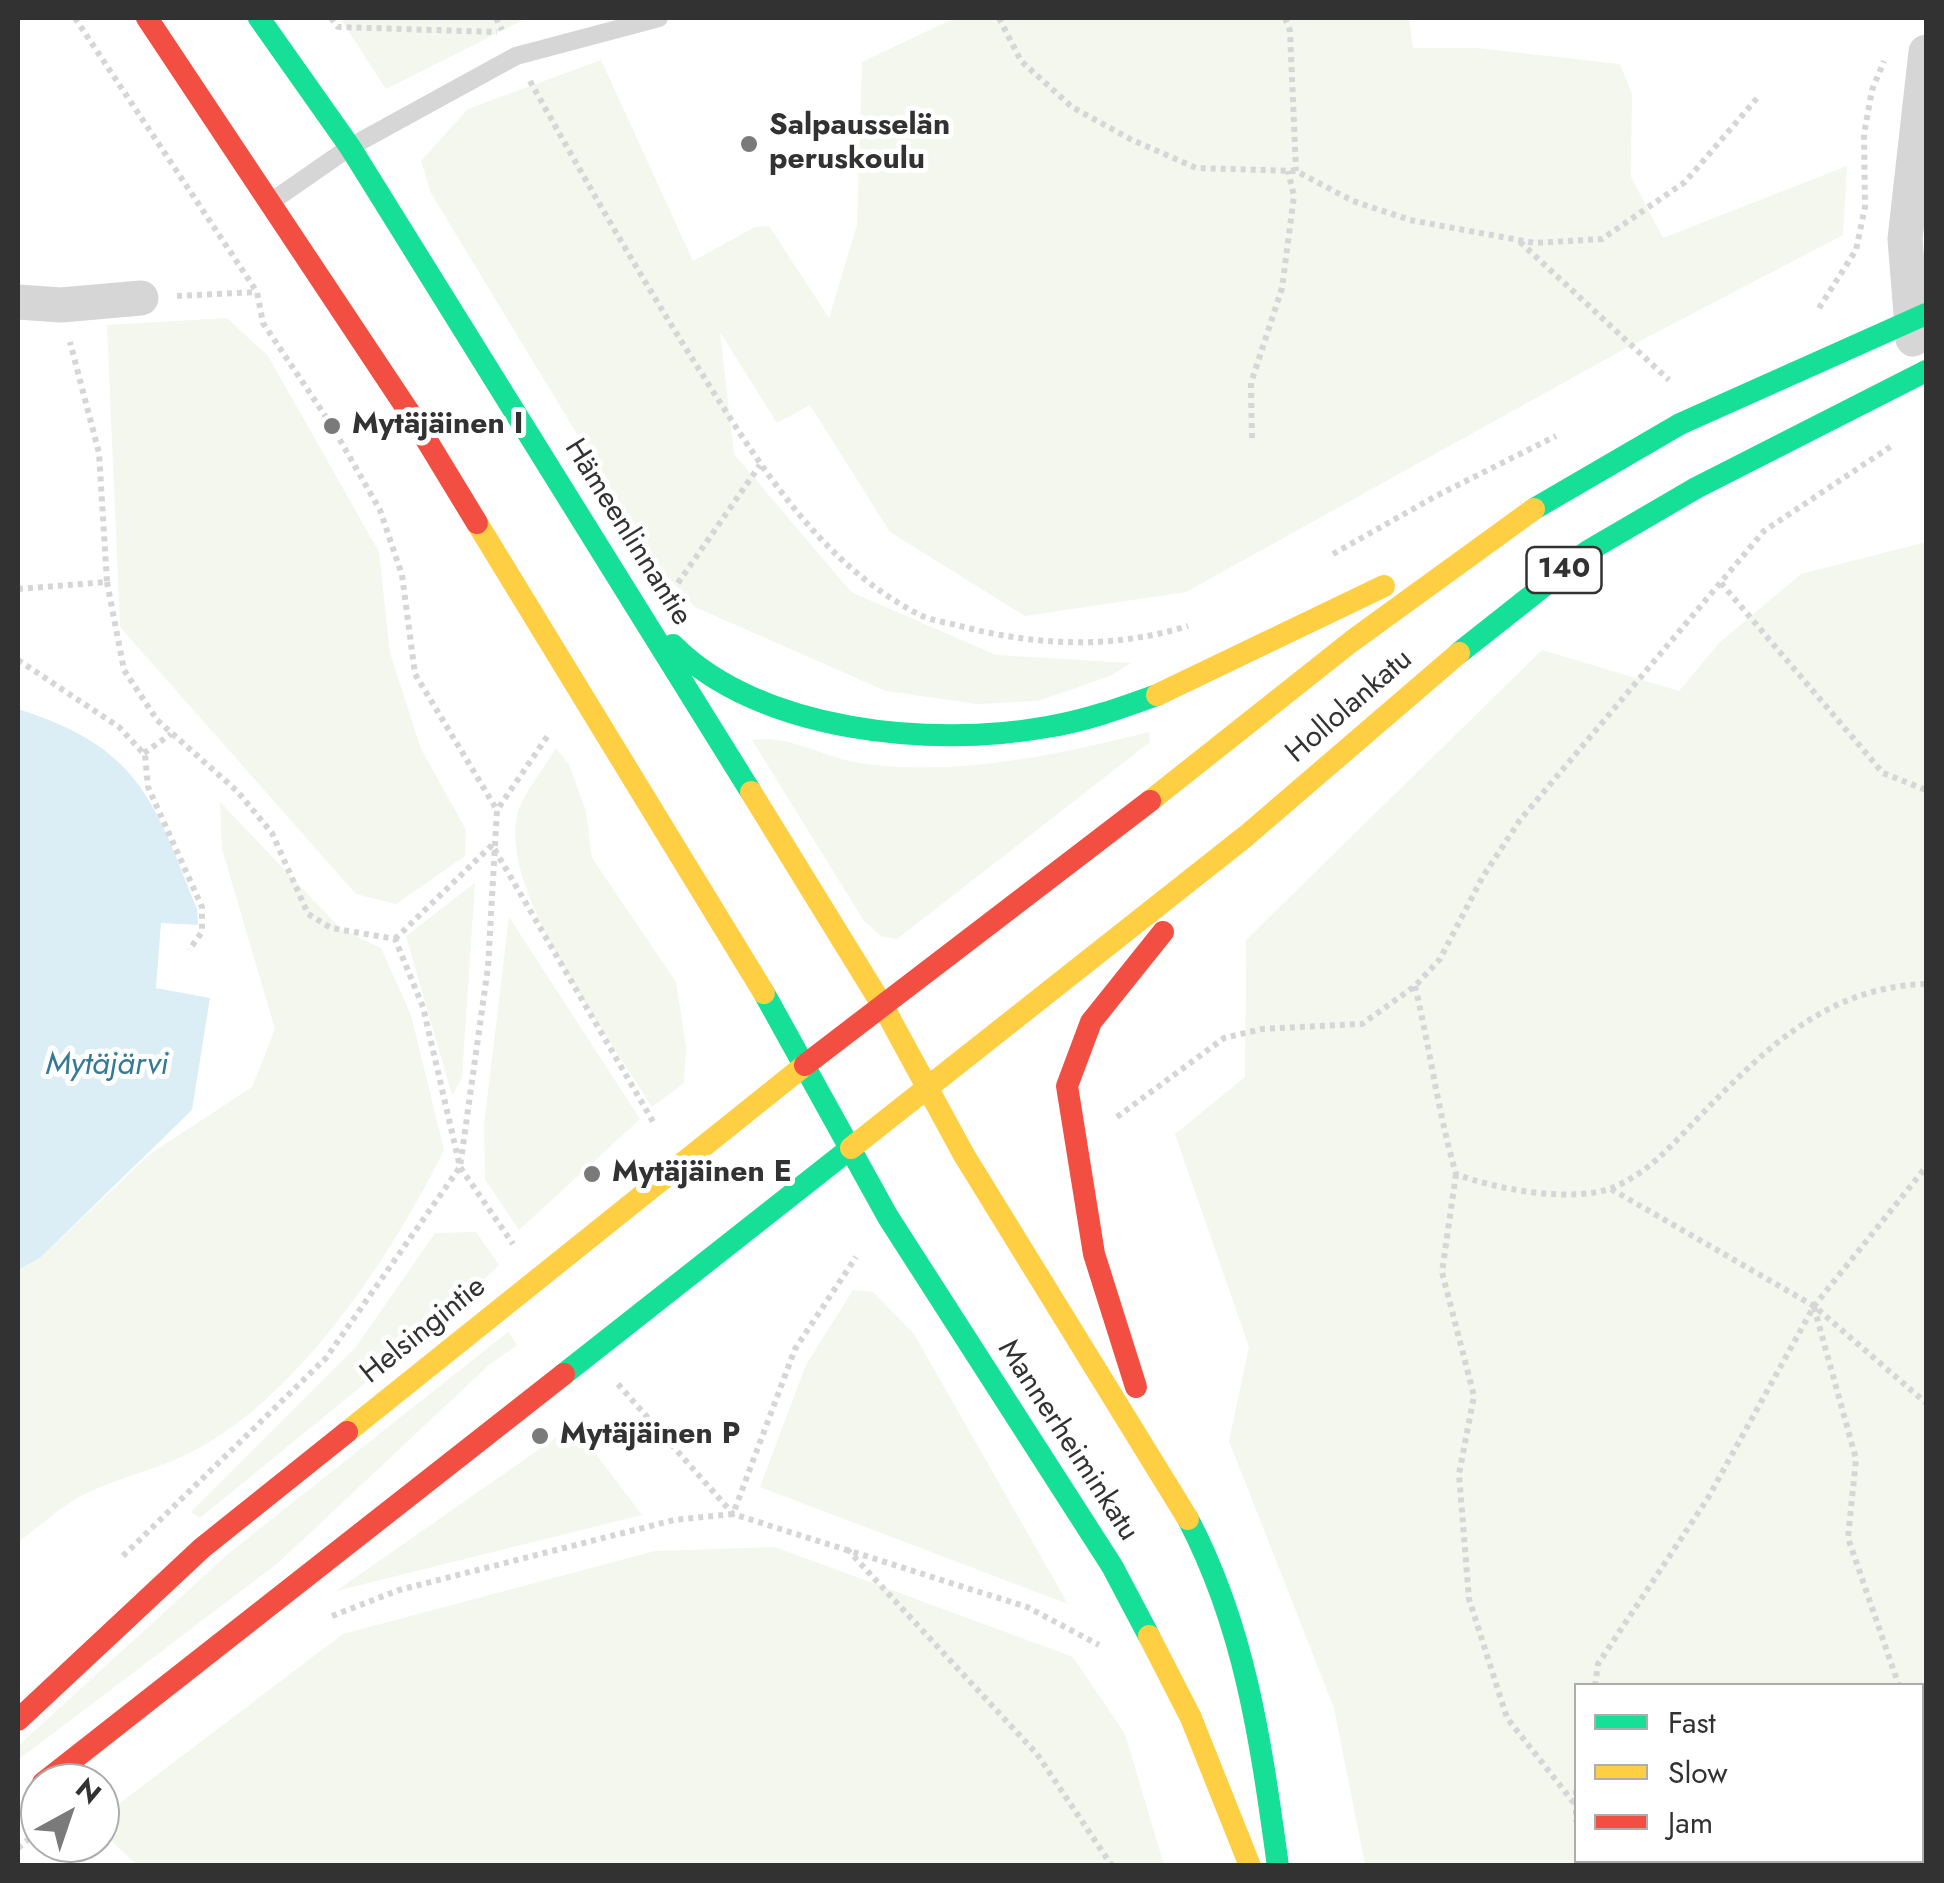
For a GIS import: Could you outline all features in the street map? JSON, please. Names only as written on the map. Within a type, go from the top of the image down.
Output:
[{"type":"main road","points":[[147,18],[415,421],[805,1065]]},
{"type":"main road","name":"Hämeenlinnantie","points":[[259,18],[350,147],[632,598],[884,1008],[927,1090]]},
{"type":"main road","name":"Hollolankatu","points":[[884,1008],[1512,522],[1680,424],[1918,316]]},
{"type":"main road","name":"Hollolankatu","points":[[851,1148],[1246,836],[1492,625],[1588,551],[1696,488],[1922,372]]},
{"type":"main road","points":[[632,598],[682,656],[733,688],[789,712],[921,738],[1000,737],[1095,719],[1211,674],[1512,522]]},
{"type":"main road","points":[[1170,1484],[1094,1254],[1067,1086],[1071,1060],[1084,1031],[1109,995],[1246,836]]},
{"type":"main road","name":"Helsingintie","points":[[18,1720],[202,1548],[805,1065],[884,1008]]},
{"type":"main road","name":"Mannerheiminkatu","points":[[805,1065],[888,1216],[1112,1566],[1191,1718],[1250,1866]]},
{"type":"main road","name":"Mannerheiminkatu","points":[[927,1090],[1170,1484],[1206,1553],[1248,1678],[1266,1769],[1278,1866]]},
{"type":"main road","name":"140","points":[[69,1763],[851,1148]]},
{"type":"street","points":[[1922,372],[1918,316],[1905,239],[1926,61]]},
{"type":"street","points":[[18,302],[61,306],[141,298]]},
{"type":"lane","points":[[270,202],[350,147],[516,56],[659,18]]},
{"type":"path","points":[[75,18],[257,292],[263,323],[332,426],[380,510],[402,575],[415,674],[497,810]]},
{"type":"path","points":[[331,18],[338,27],[503,32]]},
{"type":"path","points":[[496,18],[630,260],[760,464],[804,520],[856,573],[922,616],[994,634],[1065,645],[1146,639],[1194,624]]},
{"type":"path","points":[[999,18],[1021,61],[1072,107],[1132,140],[1196,168],[1292,171],[1353,201],[1410,220],[1518,240],[1602,239],[1685,182],[1758,97]]},
{"type":"path","points":[[1252,438],[1251,383],[1282,288],[1294,196],[1290,31],[1284,18]]},
{"type":"path","points":[[1817,310],[1856,250],[1866,207],[1864,134],[1872,90],[1890,48]]},
{"type":"path","points":[[1518,240],[1670,380]]},
{"type":"path","points":[[141,298],[257,292]]},
{"type":"path","points":[[61,306],[99,453],[107,582],[124,670],[157,720],[237,791],[272,833],[308,914],[331,928],[396,939]]},
{"type":"path","points":[[1653,389],[1680,376]]},
{"type":"path","points":[[1323,560],[1436,496],[1570,430]]},
{"type":"path","points":[[1113,1120],[1224,1038],[1262,1030],[1362,1024],[1416,986],[1440,959],[1482,878],[1520,820],[1764,531],[1910,434]]},
{"type":"path","points":[[674,588],[760,464]]},
{"type":"path","points":[[18,589],[107,582]]},
{"type":"path","points":[[1721,583],[1882,773],[1926,790]]},
{"type":"path","points":[[18,660],[120,727],[144,753],[148,787],[202,907],[202,932],[189,950]]},
{"type":"path","points":[[144,753],[172,733]]},
{"type":"path","points":[[115,1564],[326,1358],[460,1166],[488,967],[497,810],[549,734]]},
{"type":"path","points":[[396,939],[492,845]]},
{"type":"path","points":[[492,845],[655,1124]]},
{"type":"path","points":[[396,939],[423,1007],[460,1166],[519,1254]]},
{"type":"path","points":[[1456,1174],[1492,1188],[1562,1192],[1611,1189],[1654,1164],[1747,1067],[1828,1006],[1890,986],[1926,984]]},
{"type":"path","points":[[1416,986],[1434,1062],[1439,1115],[1456,1174],[1442,1272],[1474,1396],[1459,1474],[1469,1599],[1507,1718],[1574,1803]]},
{"type":"path","points":[[1595,1683],[1598,1664],[1708,1498],[1814,1306],[1925,1169]]},
{"type":"path","points":[[1611,1189],[1814,1306],[1926,1404]]},
{"type":"path","points":[[734,1514],[794,1349],[853,1260]]},
{"type":"path","points":[[1814,1306],[1856,1459],[1848,1538],[1898,1683]]},
{"type":"path","points":[[617,1383],[734,1514]]},
{"type":"path","points":[[326,1618],[399,1590],[674,1520],[734,1514],[1027,1607],[1104,1648]]},
{"type":"path","points":[[844,1546],[1037,1754],[1112,1866]]},
{"type":"shaded area","points":[[340,18],[527,18],[386,89]]},
{"type":"shaded area","points":[[955,18],[1409,18],[1413,48],[1476,48],[1620,64],[1632,94],[1631,177],[1663,238],[1847,166],[1843,235],[1617,353],[1186,592],[1025,616],[890,532],[810,405],[777,423],[720,332],[734,454],[851,592],[996,655],[1131,663],[1110,676],[1038,701],[977,704],[886,691],[695,607],[654,561],[431,193],[421,161],[468,109],[601,60],[693,261],[755,227],[769,226],[829,318],[857,225],[862,62]]},
{"type":"shaded area","points":[[227,318],[268,356],[379,552],[390,653],[421,749],[466,830],[465,856],[396,904],[356,894],[120,627],[107,325]]},
{"type":"shaded area","points":[[1926,542],[1926,1865],[1365,1865],[1334,1708],[1229,1441],[1249,1347],[1175,1134],[1245,1077],[1246,940],[1542,650],[1679,691],[1719,643],[1801,574]]},
{"type":"shaded area","points":[[1149,732],[1150,742],[897,939],[882,937],[864,921],[752,740],[781,741],[865,764],[937,767],[1008,761]]},
{"type":"shaded area","points":[[556,748],[569,765],[586,811],[592,858],[676,982],[686,1047],[684,1083],[652,1107],[563,965],[525,884],[516,848],[517,816]]},
{"type":"shaded area","points":[[220,802],[341,929],[381,948],[411,1015],[444,1150],[371,1275],[309,1356],[274,1392],[199,1448],[79,1497],[18,1542],[18,1270],[40,1258],[150,1154],[252,1087],[275,1029],[222,849]]},
{"type":"shaded area","points":[[475,883],[462,1078],[452,1095],[406,936]]},
{"type":"shaded area","points":[[509,917],[640,1119],[519,1230],[485,1179],[484,1125]]},
{"type":"shaded area","points":[[476,1232],[499,1265],[429,1331],[200,1518],[191,1512],[356,1347],[435,1233]]},
{"type":"shaded area","points":[[853,1290],[873,1292],[914,1334],[1068,1604],[760,1487],[806,1365]]},
{"type":"shaded area","points":[[508,1332],[517,1345],[489,1365],[278,1563],[18,1760],[18,1746],[229,1553]]},
{"type":"shaded area","points":[[574,1425],[642,1515],[336,1591]]},
{"type":"shaded area","points":[[775,1547],[1073,1657],[1125,1734],[1164,1865],[138,1866],[120,1849],[120,1803],[343,1634],[655,1551]]},
{"type":"water","name":"Mytäjärvi","points":[[18,709],[91,741],[117,760],[137,782],[168,837],[197,909],[198,925],[161,923],[156,988],[210,998],[192,1110],[40,1258],[18,1270]]},
{"type":"traffic: fast","points":[[259,18],[350,147],[751,792]]},
{"type":"traffic: fast","points":[[1534,509],[1680,424],[1926,314]]},
{"type":"traffic: fast","points":[[1459,653],[1588,551],[1696,488],[1926,371]]},
{"type":"traffic: fast","points":[[673,645],[709,674],[752,697],[799,715],[901,733],[1002,733],[1047,727],[1089,718],[1157,695]]},
{"type":"traffic: fast","points":[[764,993],[888,1217],[1112,1566],[1149,1636]]},
{"type":"traffic: fast","points":[[564,1374],[851,1148]]},
{"type":"traffic: fast","points":[[1188,1519],[1208,1561],[1237,1645],[1257,1732],[1278,1866]]},
{"type":"traffic: slow","points":[[1150,801],[1352,641],[1534,509]]},
{"type":"traffic: slow","points":[[477,523],[764,993]]},
{"type":"traffic: slow","points":[[1157,695],[1384,586]]},
{"type":"traffic: slow","points":[[851,1148],[1246,836],[1459,653]]},
{"type":"traffic: slow","points":[[751,792],[884,1008],[964,1155],[1188,1519]]},
{"type":"traffic: slow","points":[[347,1432],[805,1065]]},
{"type":"traffic: slow","points":[[1149,1636],[1191,1718],[1250,1866]]},
{"type":"traffic: jam","points":[[147,18],[415,421],[477,523]]},
{"type":"traffic: jam","points":[[805,1065],[1150,801]]},
{"type":"traffic: jam","points":[[1136,1387],[1094,1254],[1067,1086],[1091,1022],[1163,932]]},
{"type":"traffic: jam","points":[[68,1763],[564,1374]]},
{"type":"traffic: jam","points":[[18,1720],[202,1548],[347,1432]]},
{"type":"place","name":"Salpausselän peruskoulu","points":[[749,144]]},
{"type":"place","name":"Mytäjäinen I","points":[[332,426]]},
{"type":"place","name":"Mytäjäinen E","points":[[592,1174]]},
{"type":"place","name":"Mytäjäinen P","points":[[540,1436]]}]
